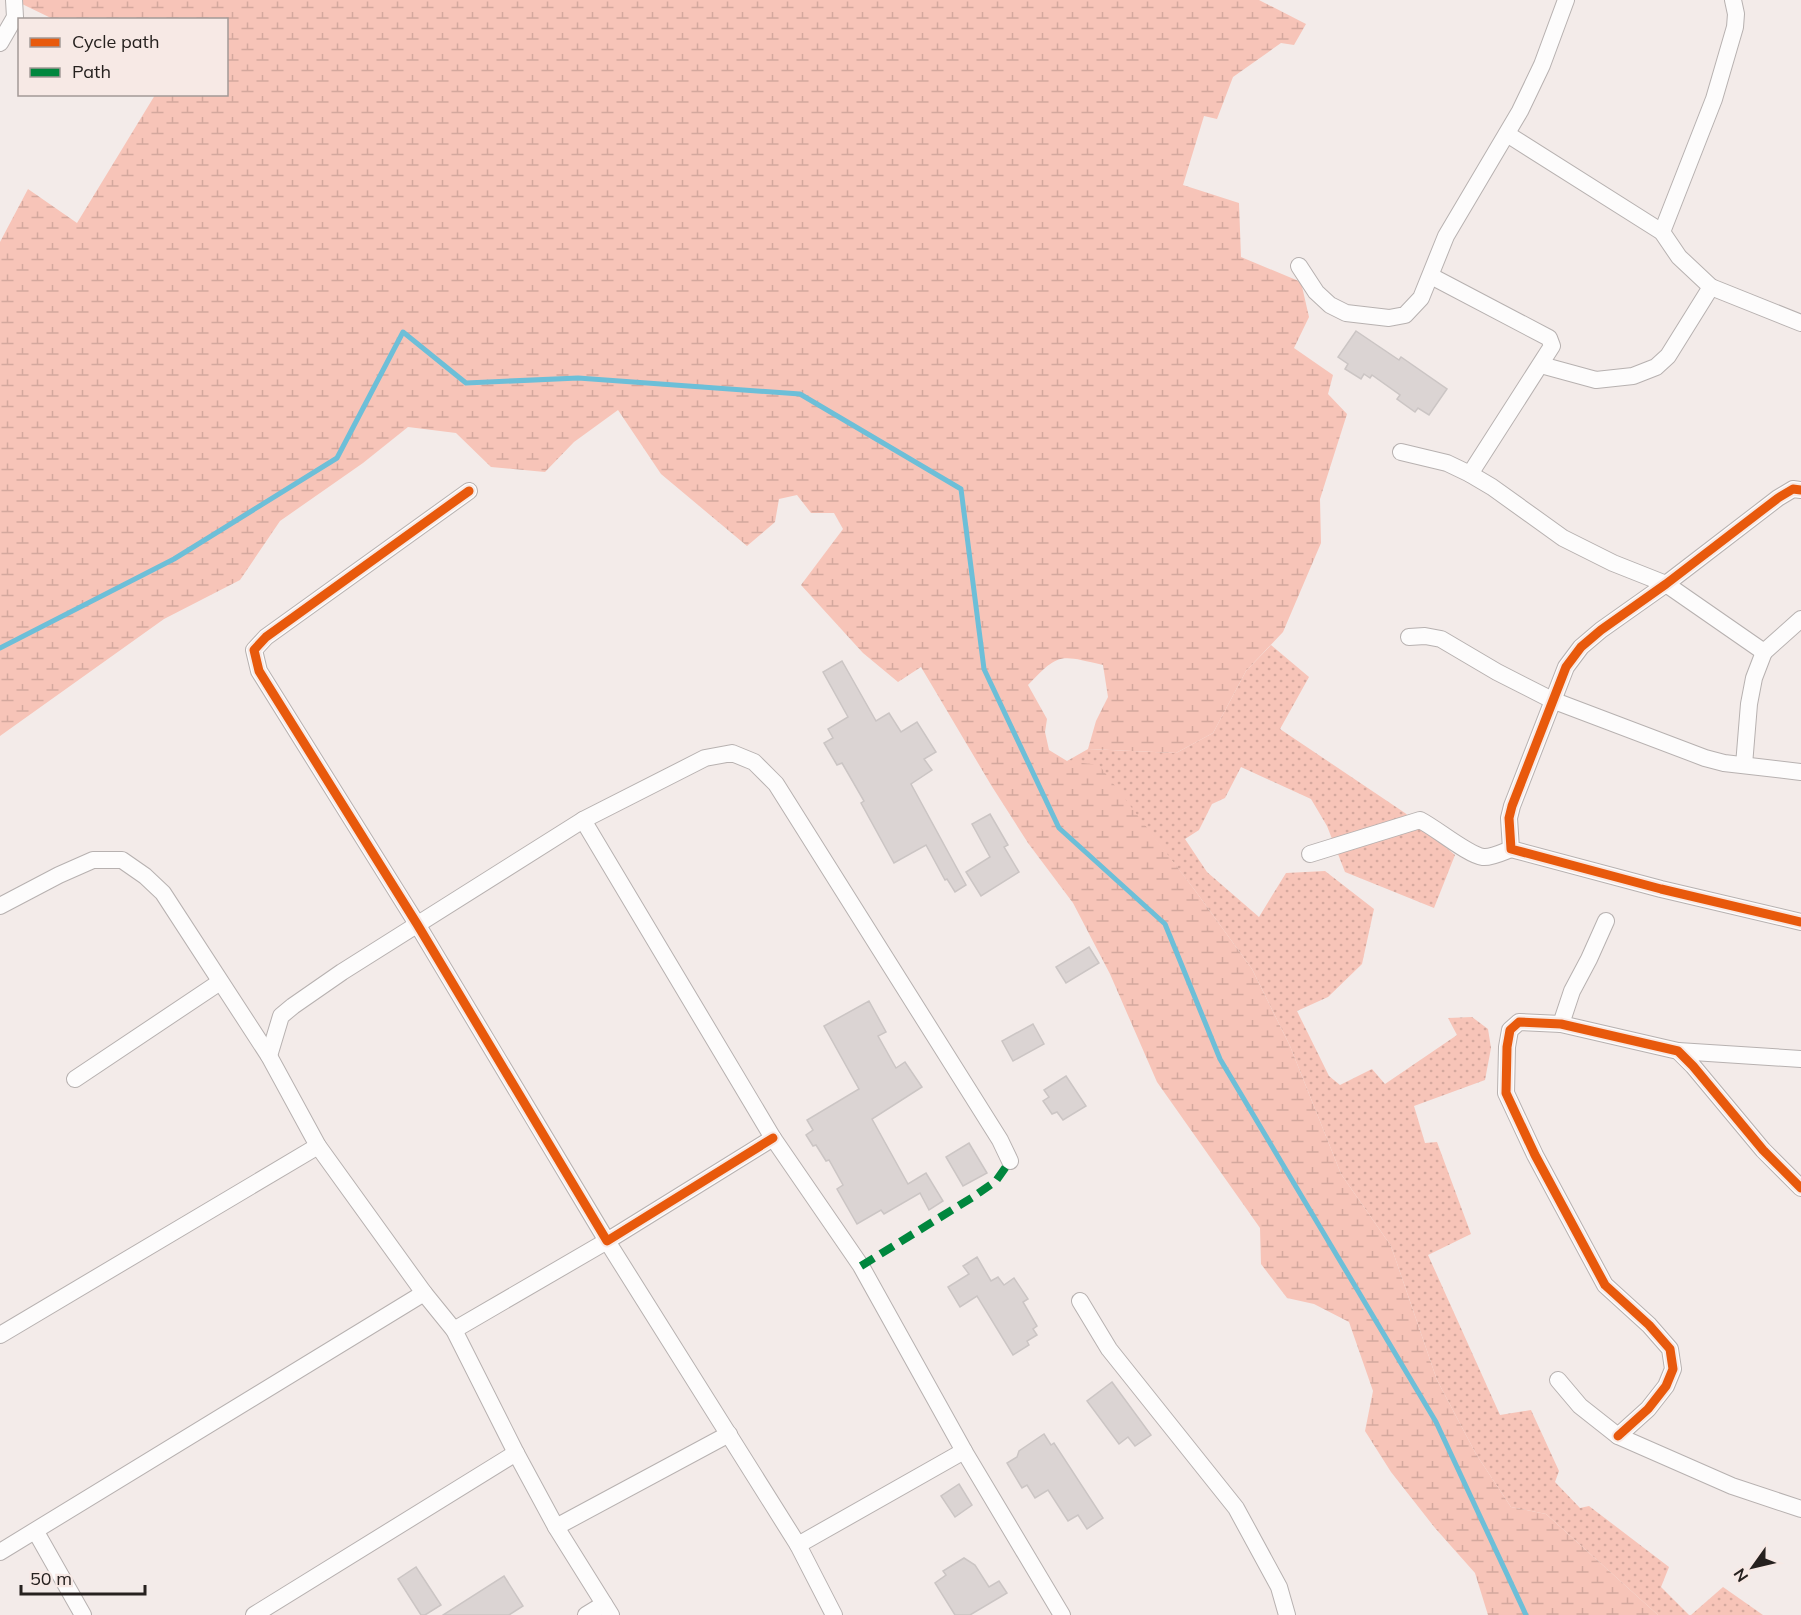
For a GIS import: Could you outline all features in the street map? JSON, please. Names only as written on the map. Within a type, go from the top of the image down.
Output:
[{"type":"street","points":[[0,43],[15,16],[14,0]]},
{"type":"street","points":[[1299,266],[1316,292],[1330,305],[1346,313],[1389,318],[1405,315],[1421,298],[1446,236],[1507,134],[1542,65],[1566,0]]},
{"type":"street","points":[[1662,232],[1717,90],[1735,27],[1736,14],[1733,0]]},
{"type":"street","points":[[1507,134],[1662,232],[1679,258],[1711,286],[1801,323]]},
{"type":"street","points":[[1431,276],[1549,338],[1552,346],[1470,474]]},
{"type":"street","points":[[1541,365],[1596,380],[1633,376],[1656,367],[1668,356],[1711,286]]},
{"type":"street","points":[[1401,452],[1448,463],[1470,474],[1563,538],[1613,563],[1666,584],[1764,652]]},
{"type":"street","points":[[1510,849],[1509,818],[1512,806],[1566,667],[1581,647],[1600,630],[1666,584],[1778,498],[1793,489],[1801,490]]},
{"type":"street","points":[[469,491],[266,637],[254,650],[258,671],[417,924],[608,1241],[798,1545],[834,1615]]},
{"type":"street","points":[[1744,765],[1749,704],[1754,678],[1764,652],[1801,619]]},
{"type":"street","points":[[1409,637],[1425,636],[1441,639],[1497,672],[1552,700],[1706,758],[1724,763],[1801,772]]},
{"type":"street","points":[[269,1056],[281,1016],[342,972],[583,820],[705,758],[732,753],[754,762],[776,784],[1000,1140],[1010,1161]]},
{"type":"street","points":[[583,820],[773,1138],[861,1266],[964,1451],[1062,1615]]},
{"type":"street","points":[[1310,854],[1420,820],[1433,826],[1474,854],[1484,857],[1510,849],[1661,889],[1801,922]]},
{"type":"street","points":[[0,906],[93,860],[122,860],[146,876],[163,893],[269,1056],[318,1146],[424,1293],[454,1330],[556,1527],[608,1609],[586,1615]]},
{"type":"street","points":[[1560,1024],[1572,991],[1606,921]]},
{"type":"street","points":[[75,1079],[220,982]]},
{"type":"street","points":[[1618,1436],[1648,1409],[1666,1386],[1673,1369],[1671,1349],[1649,1325],[1605,1285],[1535,1155],[1506,1093],[1507,1047],[1510,1030],[1519,1022],[1560,1024],[1678,1051],[1801,1059]]},
{"type":"street","points":[[1678,1051],[1693,1065],[1763,1150],[1801,1188]]},
{"type":"street","points":[[454,1330],[608,1241],[773,1138]]},
{"type":"street","points":[[0,1335],[318,1146]]},
{"type":"street","points":[[0,1552],[424,1293]]},
{"type":"street","points":[[1080,1300],[1109,1349],[1236,1508],[1279,1587],[1287,1615]]},
{"type":"street","points":[[1558,1380],[1580,1406],[1618,1436],[1732,1486],[1801,1509]]},
{"type":"street","points":[[556,1527],[729,1434]]},
{"type":"street","points":[[798,1545],[964,1451]]},
{"type":"street","points":[[254,1615],[516,1453]]},
{"type":"street","points":[[36,1532],[83,1615]]},
{"type":"green space","points":[[23,0],[1259,0],[1306,24],[1294,45],[1281,43],[1233,77],[1217,119],[1204,116],[1183,185],[1239,203],[1241,257],[1301,282],[1309,317],[1294,348],[1333,375],[1328,394],[1347,414],[1320,499],[1321,543],[1283,632],[1246,671],[1213,733],[1176,753],[1088,749],[1096,721],[1108,697],[1103,665],[1078,659],[1061,659],[1047,667],[1028,685],[1047,719],[1045,732],[1049,750],[1067,761],[1099,765],[1252,969],[1290,1046],[1341,1174],[1391,1246],[1437,1380],[1476,1454],[1511,1507],[1546,1514],[1658,1615],[1488,1615],[1475,1573],[1435,1528],[1391,1472],[1365,1431],[1373,1391],[1349,1322],[1314,1304],[1287,1298],[1261,1264],[1260,1228],[1157,1082],[1110,974],[1073,903],[1028,843],[921,667],[898,682],[863,653],[801,585],[843,529],[834,513],[811,513],[797,495],[779,499],[775,522],[747,546],[661,474],[618,410],[574,442],[545,472],[491,467],[456,433],[408,427],[363,463],[280,521],[240,580],[164,619],[0,736],[0,242],[28,189],[77,223],[154,96],[228,96],[228,18],[51,18],[22,4]]},
{"type":"green space","points":[[1271,645],[1309,677],[1280,729],[1405,813],[1455,855],[1434,908],[1345,872],[1327,826],[1311,799],[1241,767],[1225,798],[1212,804],[1199,830],[1185,839],[1207,872],[1259,917],[1286,873],[1325,871],[1374,909],[1362,964],[1328,997],[1297,1011],[1329,1076],[1340,1085],[1372,1069],[1385,1084],[1457,1035],[1448,1018],[1472,1017],[1488,1029],[1491,1048],[1485,1080],[1414,1106],[1425,1143],[1437,1142],[1471,1234],[1428,1255],[1500,1415],[1531,1410],[1559,1471],[1555,1482],[1580,1508],[1589,1506],[1669,1567],[1661,1587],[1689,1615],[1658,1615],[1546,1514],[1511,1507],[1476,1454],[1437,1380],[1391,1246],[1341,1174],[1290,1046],[1252,969],[1151,834],[1067,761],[1088,749],[1176,753],[1213,733],[1246,671]]},
{"type":"green space","points":[[1723,1587],[1763,1615],[1691,1615]]},
{"type":"building","points":[[1356,331],[1399,360],[1401,357],[1447,389],[1429,415],[1418,408],[1415,412],[1397,399],[1400,395],[1372,375],[1370,378],[1364,374],[1361,379],[1345,369],[1348,364],[1338,357]]},
{"type":"building","points":[[842,661],[876,721],[889,713],[901,732],[917,722],[936,752],[924,759],[932,770],[911,784],[966,885],[955,892],[947,879],[945,880],[926,845],[894,863],[861,803],[864,801],[842,763],[837,765],[824,743],[833,738],[828,729],[848,717],[823,672]]},
{"type":"building","points":[[990,814],[1008,845],[1004,847],[1019,872],[981,896],[966,872],[990,857],[972,824]]},
{"type":"building","points":[[1089,947],[1099,963],[1066,983],[1056,967]]},
{"type":"building","points":[[869,1001],[886,1032],[878,1036],[896,1068],[905,1062],[922,1087],[872,1119],[908,1184],[926,1173],[943,1201],[929,1210],[920,1193],[884,1214],[881,1210],[857,1224],[837,1189],[843,1185],[829,1160],[826,1161],[816,1145],[813,1146],[806,1135],[813,1130],[807,1120],[859,1089],[824,1026]]},
{"type":"building","points":[[1033,1024],[1044,1044],[1013,1061],[1002,1041]]},
{"type":"building","points":[[1066,1076],[1086,1106],[1063,1120],[1057,1112],[1052,1114],[1043,1101],[1049,1097],[1044,1090]]},
{"type":"building","points":[[969,1143],[987,1173],[963,1186],[946,1157]]},
{"type":"building","points":[[977,1257],[991,1281],[998,1277],[1004,1285],[1014,1278],[1028,1299],[1023,1302],[1037,1326],[1033,1329],[1037,1335],[1027,1341],[1029,1345],[1013,1355],[977,1296],[960,1307],[948,1287],[969,1274],[963,1266]]},
{"type":"building","points":[[1112,1382],[1151,1435],[1135,1446],[1128,1437],[1119,1444],[1087,1401]]},
{"type":"building","points":[[1044,1434],[1051,1445],[1054,1443],[1103,1518],[1087,1529],[1078,1515],[1068,1521],[1048,1490],[1035,1498],[1027,1485],[1022,1488],[1007,1463],[1017,1457],[1019,1451]]},
{"type":"building","points":[[959,1484],[972,1505],[955,1517],[941,1496]]},
{"type":"building","points":[[964,1558],[975,1565],[989,1587],[999,1581],[1007,1593],[970,1615],[955,1615],[935,1583],[946,1575],[943,1571]]},
{"type":"building","points":[[416,1567],[441,1605],[425,1615],[421,1615],[398,1579]]},
{"type":"building","points":[[504,1576],[523,1606],[509,1615],[443,1615]]},
{"type":"waterway","points":[[0,648],[174,559],[337,458],[403,332],[466,383],[578,378],[800,394],[961,489],[984,669],[1059,828],[1165,924],[1220,1059],[1436,1422],[1526,1615]]},
{"type":"marked path","points":[[861,1266],[996,1181],[1010,1161]]},
{"type":"cycle path","points":[[1801,490],[1793,489],[1778,498],[1581,647],[1566,667],[1509,818],[1511,849],[1661,889],[1801,922]]},
{"type":"cycle path","points":[[469,491],[266,637],[254,650],[259,671],[417,924],[607,1241],[773,1138]]},
{"type":"cycle path","points":[[1618,1436],[1648,1409],[1666,1386],[1673,1369],[1670,1349],[1649,1325],[1605,1285],[1535,1155],[1506,1093],[1507,1047],[1510,1030],[1519,1022],[1561,1024],[1678,1051],[1763,1150],[1801,1188]]}]
